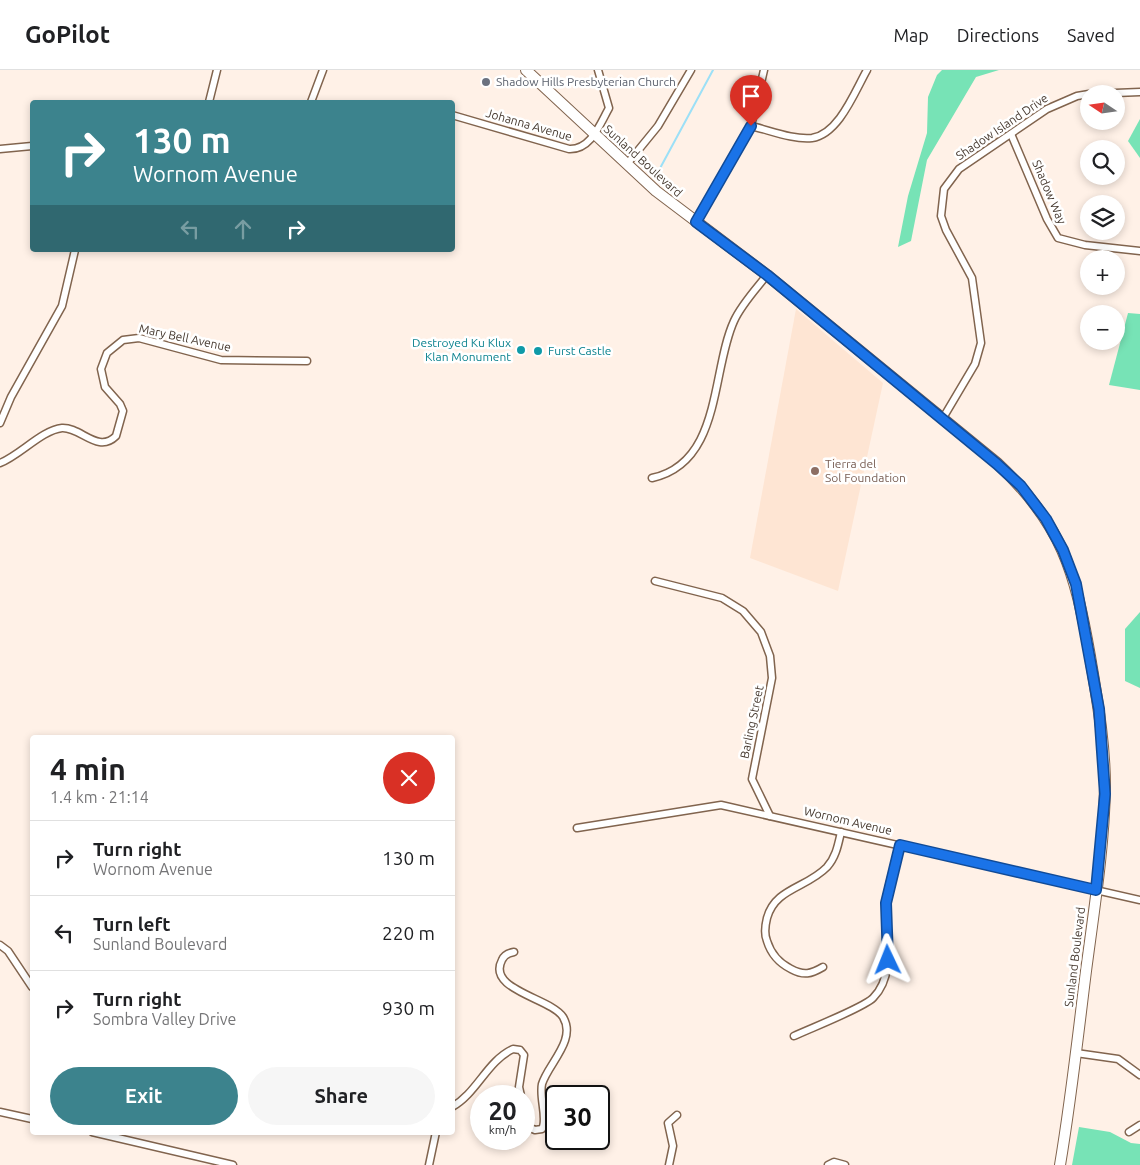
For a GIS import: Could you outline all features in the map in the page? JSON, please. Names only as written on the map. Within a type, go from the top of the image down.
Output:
[{"type":"main road","name":"Sunland Boulevard","points":[[526,70],[656,191],[767,275],[997,464],[1033,501],[1046,519],[1063,550],[1076,584],[1099,709],[1104,754],[1104,812],[1076,1053],[1060,1165]]},
{"type":"street","points":[[210,100],[217,70]]},
{"type":"street","points":[[312,100],[324,70]]},
{"type":"street","points":[[595,134],[609,108],[598,70]]},
{"type":"street","points":[[627,164],[658,126],[691,70]]},
{"type":"street","points":[[696,222],[751,126],[764,70]]},
{"type":"street","points":[[751,126],[802,137],[821,136],[836,124],[867,70]]},
{"type":"street","name":"Shadow Island Drive","points":[[1125,93],[1140,92]]},
{"type":"street","name":"Shadow Island Drive","points":[[943,418],[975,364],[981,343],[972,278],[943,223],[942,195],[951,177],[959,169],[1053,106],[1080,97]]},
{"type":"street","name":"Johanna Avenue","points":[[455,116],[569,149],[579,148],[595,134]]},
{"type":"street","name":"Shadow Way","points":[[1011,134],[1046,219],[1058,238],[1085,245],[1140,252]]},
{"type":"street","points":[[0,149],[30,146]]},
{"type":"street","points":[[0,424],[11,397],[62,306],[75,252]]},
{"type":"street","points":[[652,478],[663,475],[680,464],[701,438],[710,417],[734,321],[767,275]]},
{"type":"street","name":"Mary Bell Avenue","points":[[0,464],[58,429],[72,429],[97,442],[113,440],[123,411],[120,404],[105,387],[101,369],[107,353],[123,340],[139,338],[221,360],[307,361]]},
{"type":"street","name":"Barling Street","points":[[655,581],[722,598],[747,616],[764,639],[770,656],[772,678],[752,780],[770,816]]},
{"type":"street","name":"Wornom Avenue","points":[[578,828],[721,805],[1140,900]]},
{"type":"street","points":[[823,967],[811,974],[799,974],[784,966],[775,958],[766,939],[766,921],[770,908],[780,896],[826,868],[836,850],[841,832]]},
{"type":"street","points":[[794,1036],[864,1004],[878,991],[883,981],[888,960],[886,903],[900,845]]},
{"type":"street","points":[[0,945],[8,951],[30,984]]},
{"type":"street","points":[[514,952],[507,954],[500,963],[501,975],[506,984],[516,991],[555,1009],[563,1017],[566,1027],[563,1047],[542,1086],[540,1098],[544,1125],[542,1129],[535,1130]]},
{"type":"street","points":[[477,1085],[496,1062],[509,1051],[518,1048],[524,1055],[519,1085]]},
{"type":"street","points":[[1076,1053],[1118,1059],[1140,1076]]},
{"type":"street","points":[[455,1105],[470,1094]]},
{"type":"street","points":[[0,1112],[30,1119]]},
{"type":"street","points":[[669,1165],[673,1146],[668,1123],[677,1115]]},
{"type":"street","points":[[1129,1132],[1140,1125]]},
{"type":"street","points":[[105,1135],[233,1165]]},
{"type":"street","points":[[429,1165],[435,1135]]},
{"type":"street","points":[[828,1165],[834,1162],[845,1165]]},
{"type":"shaded area","name":"Tierra del Sol Foundation","points":[[796,309],[883,383],[838,591],[750,558]]},
{"type":"green space","points":[[942,70],[999,70],[976,77],[927,160],[911,241],[898,247],[908,196],[927,133],[928,97],[937,75]]},
{"type":"green space","points":[[1140,119],[1140,158],[1128,141]]},
{"type":"green space","points":[[1128,313],[1140,314],[1140,390],[1109,385],[1118,350],[1125,350],[1125,324]]},
{"type":"green space","points":[[1140,612],[1140,688],[1125,681],[1125,629]]},
{"type":"green space","points":[[1079,1127],[1110,1132],[1131,1143],[1140,1144],[1140,1165],[1072,1165]]},
{"type":"waterway","points":[[658,172],[713,70]]},
{"type":"place","name":"Shadow Hills Presbyterian Church","points":[[486,82]]},
{"type":"place","name":"Destroyed Ku Klux Klan Monument","points":[[521,350]]},
{"type":"place","name":"Furst Castle","points":[[538,351]]},
{"type":"place","name":"Tierra del Sol Foundation","points":[[815,471]]},
{"type":"route","points":[[751,126],[696,222],[767,275],[883,368],[1021,486],[1039,508],[1055,535],[1076,584],[1099,709],[1104,754],[1105,794],[1096,890],[900,845],[886,903],[888,960]]}]
